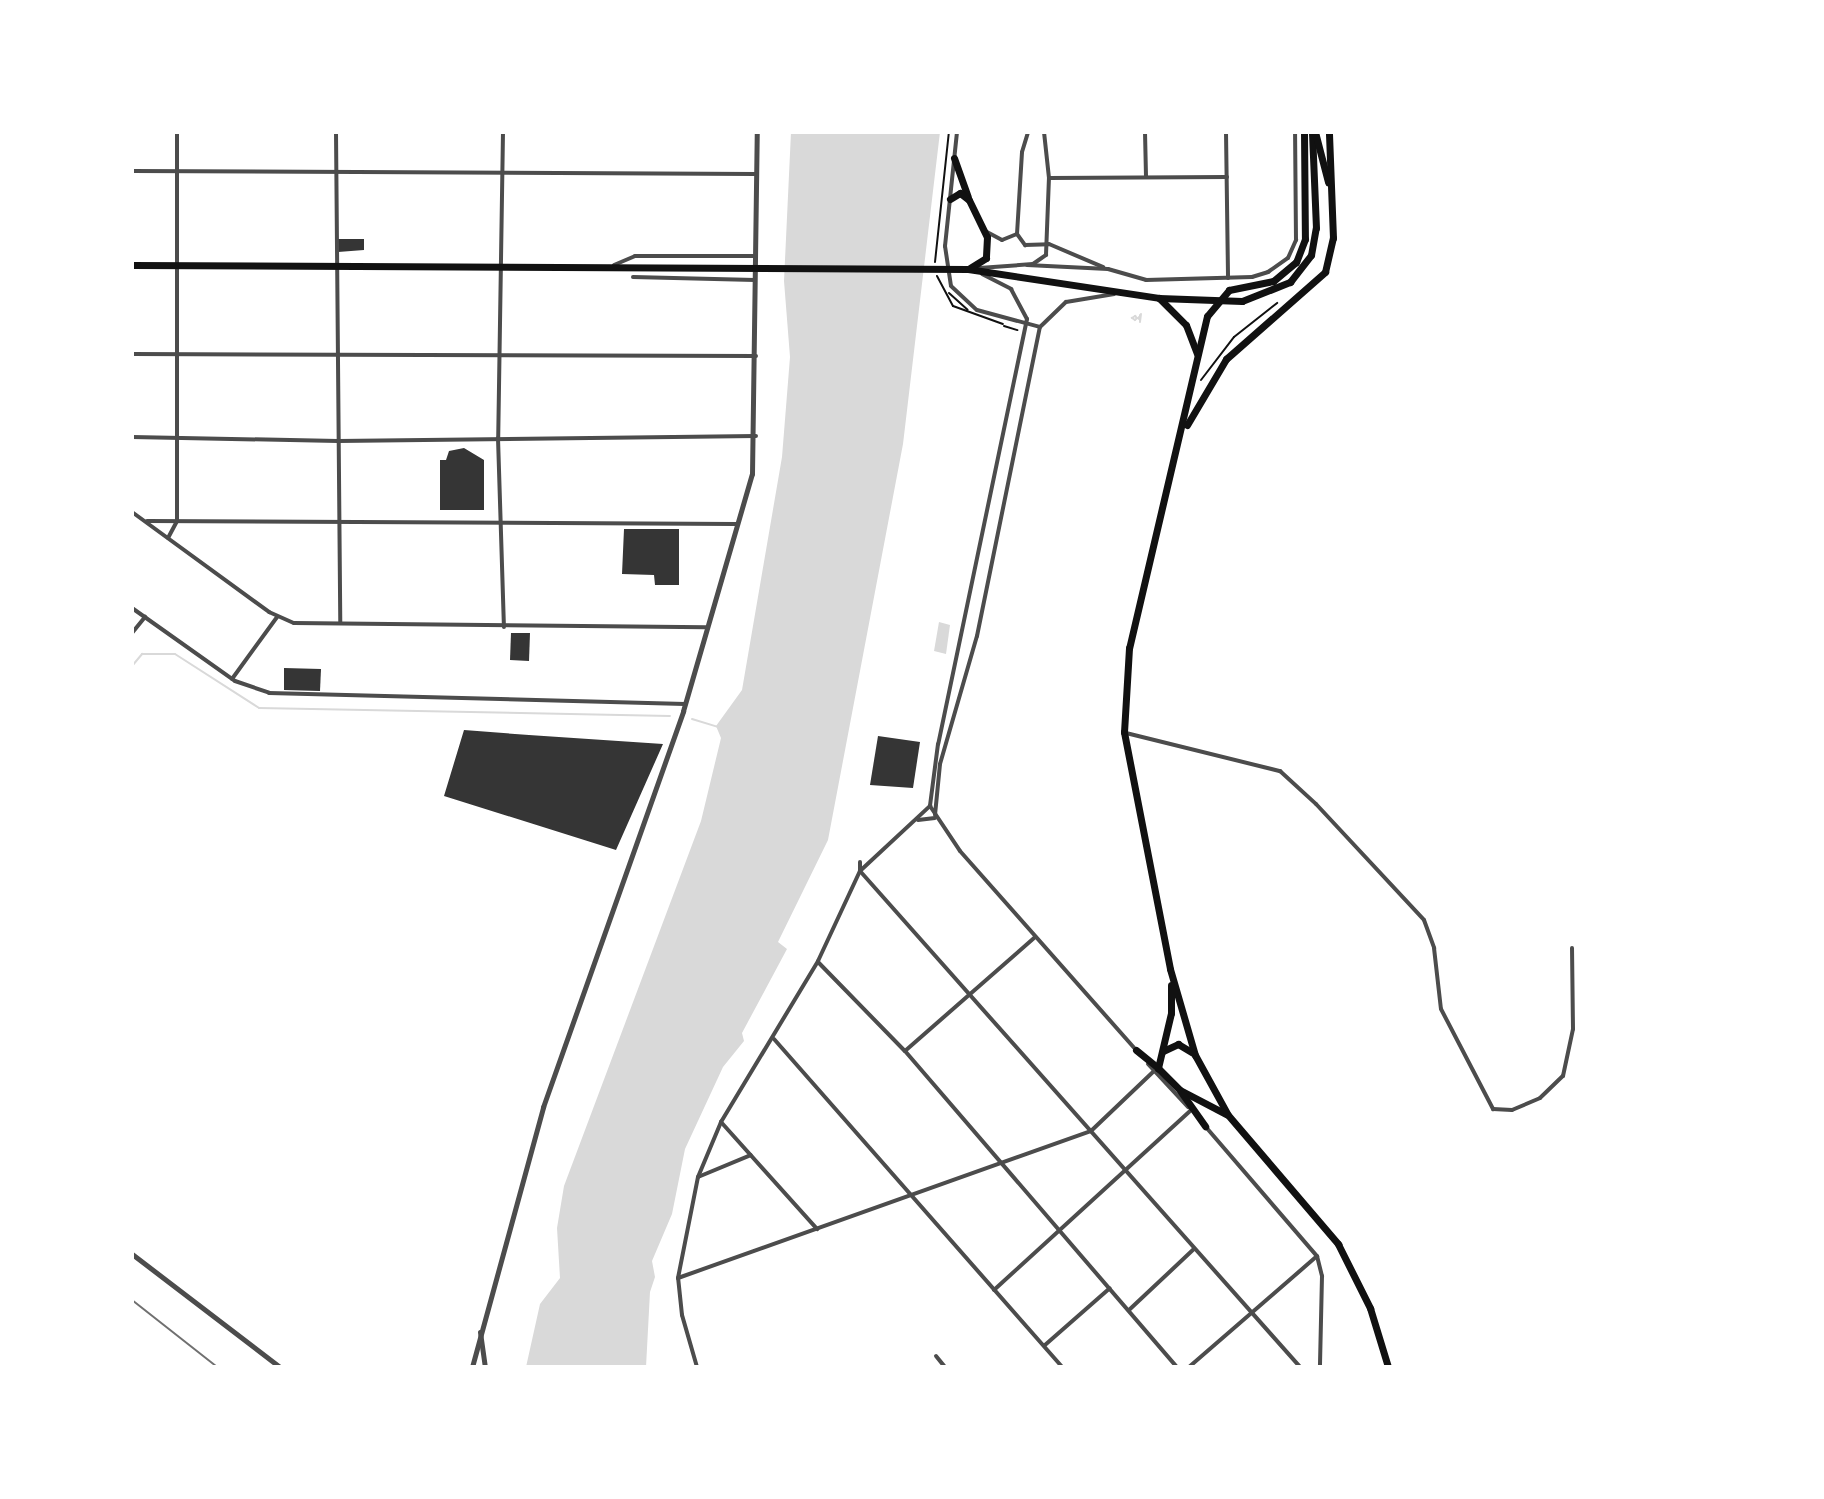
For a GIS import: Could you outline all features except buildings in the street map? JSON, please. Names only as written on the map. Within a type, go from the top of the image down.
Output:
[{"type":"main road","points":[[1304,132],[1306,214],[1300,256],[1280,278],[1229,290],[1216,301],[1207,316],[1181,438],[1127,658],[1124,732],[1170,969],[1195,1055],[1228,1115],[1338,1244],[1363,1289],[1388,1367]]},
{"type":"main road","points":[[132,265],[338,269],[632,266],[968,269],[1159,298],[1242,301],[1274,292],[1307,264],[1316,228],[1314,132]]},
{"type":"main road","points":[[1314,132],[1331,196]]},
{"type":"main road","points":[[1181,438],[1226,359],[1325,272],[1333,247],[1329,132]]},
{"type":"main road","points":[[954,158],[982,227],[988,253],[968,269]]},
{"type":"main road","points":[[950,199],[960,193],[969,200]]},
{"type":"main road","points":[[1159,298],[1186,325],[1198,359]]},
{"type":"main road","points":[[1156,1069],[1171,1013],[1170,969]]},
{"type":"main road","points":[[1163,1051],[1178,1044],[1195,1055]]},
{"type":"main road","points":[[1136,1050],[1180,1090],[1228,1115]]},
{"type":"main road","points":[[1180,1090],[1205,1126]]},
{"type":"street","points":[[168,538],[177,521],[177,132]]},
{"type":"street","points":[[336,132],[338,269],[335,358],[340,623]]},
{"type":"street","points":[[503,132],[498,438],[504,627]]},
{"type":"street","points":[[472,1367],[479,1331],[543,1107],[683,711],[752,474],[756,436],[757,132]]},
{"type":"street","points":[[955,132],[945,259],[954,292],[977,310],[1026,326],[1040,327]]},
{"type":"street","points":[[1028,132],[1017,234],[1025,245],[1049,244],[1108,269],[1146,280],[1259,276],[1288,258],[1297,234],[1295,132]]},
{"type":"street","points":[[1027,265],[1043,259],[1049,244],[1049,178],[1044,132]]},
{"type":"street","points":[[1145,132],[1146,176]]},
{"type":"street","points":[[1226,132],[1228,278]]},
{"type":"street","points":[[132,171],[335,175],[756,174]]},
{"type":"street","points":[[1049,178],[1227,177]]},
{"type":"street","points":[[982,227],[1002,240],[1017,234]]},
{"type":"street","points":[[612,266],[632,256],[755,256]]},
{"type":"street","points":[[968,269],[1027,265],[1108,269]]},
{"type":"street","points":[[968,269],[1011,289],[1024,305],[1026,326],[938,744],[930,806],[935,818],[1035,937],[1136,1050]]},
{"type":"street","points":[[633,277],[755,280]]},
{"type":"street","points":[[935,818],[940,764],[977,636],[1040,327],[1051,311],[1073,299],[1126,294]]},
{"type":"street","points":[[132,354],[335,358],[501,354],[756,356]]},
{"type":"street","points":[[132,437],[338,441],[756,436]]},
{"type":"street","points":[[132,512],[277,617],[297,623],[706,627]]},
{"type":"street","points":[[145,521],[736,524]]},
{"type":"street","points":[[132,608],[232,679],[284,695],[685,704]]},
{"type":"street","points":[[132,633],[145,617]]},
{"type":"street","points":[[232,679],[277,617]]},
{"type":"street","points":[[1124,732],[1275,770],[1293,781],[1424,920],[1434,948],[1441,1009],[1493,1109],[1512,1110],[1540,1098],[1563,1076],[1573,1029],[1572,948]]},
{"type":"street","points":[[697,1367],[682,1315],[678,1278],[698,1177],[721,1122],[774,1039],[818,961],[860,871],[930,806]]},
{"type":"street","points":[[915,821],[935,818]]},
{"type":"street","points":[[860,862],[860,871],[1300,1367]]},
{"type":"street","points":[[905,1051],[1035,937]]},
{"type":"street","points":[[818,961],[905,1051],[1177,1367]]},
{"type":"street","points":[[774,1039],[1062,1367]]},
{"type":"street","points":[[678,1278],[1002,1166],[1091,1131],[1156,1069],[1317,1256],[1322,1276],[1320,1367]]},
{"type":"street","points":[[994,1290],[1191,1110]]},
{"type":"street","points":[[721,1122],[817,1229]]},
{"type":"street","points":[[698,1177],[752,1155]]},
{"type":"street","points":[[1129,1310],[1194,1249]]},
{"type":"street","points":[[132,1254],[280,1367]]},
{"type":"street","points":[[1189,1367],[1317,1256]]},
{"type":"street","points":[[1044,1345],[1110,1288]]},
{"type":"street","points":[[479,1331],[485,1367]]},
{"type":"street","points":[[936,1356],[945,1367]]},
{"type":"path","points":[[955,132],[940,250],[944,283],[954,300],[970,312],[1026,326]]},
{"type":"path","points":[[1201,379],[1234,337],[1284,299]]},
{"type":"path","points":[[1003,325],[1017,330]]},
{"type":"shaded area","points":[[791,132],[940,132],[903,444],[828,840],[778,942],[787,949],[742,1033],[744,1041],[723,1067],[685,1149],[672,1214],[652,1261],[655,1277],[650,1292],[646,1367],[526,1367],[540,1304],[560,1278],[557,1228],[564,1186],[701,821],[721,738],[716,726],[742,690],[782,457],[790,357],[784,281]]},
{"type":"shaded area","points":[[939,622],[950,625],[946,654],[934,651]]},
{"type":"waterway","points":[[1140,322],[1141,314]]},
{"type":"waterway","points":[[1140,315],[1140,321]]},
{"type":"waterway","points":[[1135,316],[1137,318],[1135,320],[1132,318],[1135,316]]},
{"type":"waterway","points":[[132,666],[142,654],[175,654],[259,708],[670,716]]},
{"type":"waterway","points":[[692,719],[718,727]]},
{"type":"railway","points":[[132,1300],[217,1367]]}]
